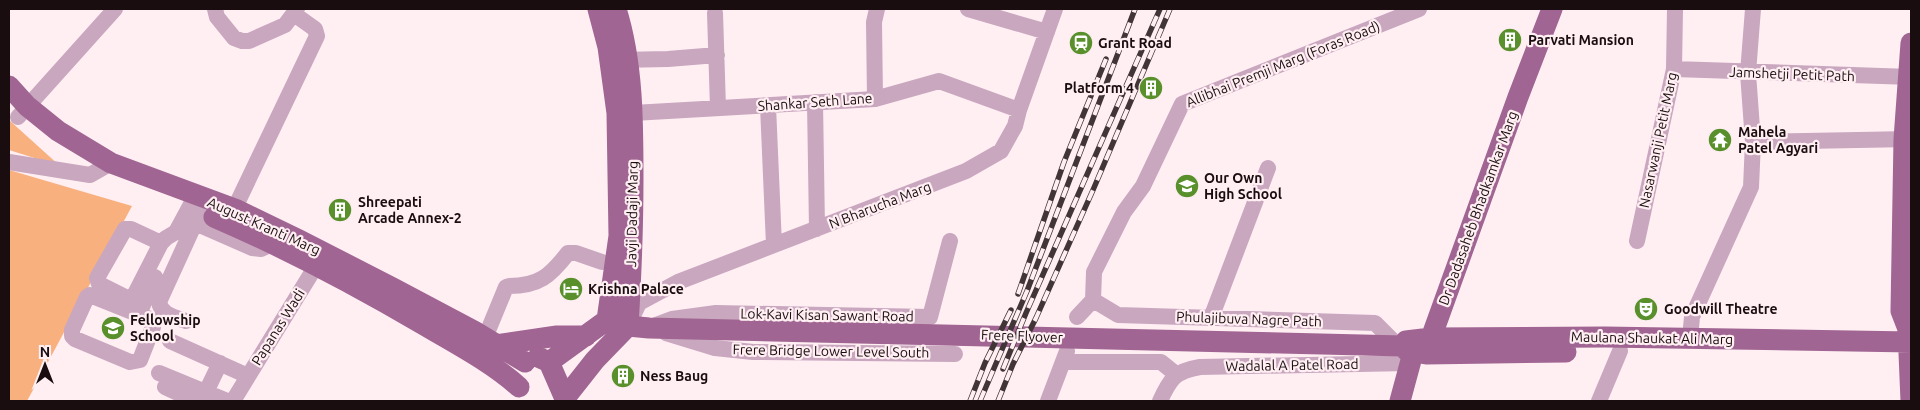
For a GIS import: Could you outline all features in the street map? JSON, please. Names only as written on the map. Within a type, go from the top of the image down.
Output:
[{"type":"main road","name":"Javji Dadaji Marg","points":[[598,9],[618,60],[634,113],[633,238],[628,326]]},
{"type":"main road","name":"Javji Dadaji Marg","points":[[607,320],[619,236],[616,9]]},
{"type":"main road","name":"Dr Dadasaheb Bhadkamkar Marg","points":[[1400,401],[1415,348],[1552,9]]},
{"type":"main road","name":"Dr Dadasaheb Bhadkamkar Marg","points":[[1414,401],[1415,348],[1565,9]]},
{"type":"main road","points":[[1911,43],[1907,219],[1901,311],[1910,341],[1911,401]]},
{"type":"main road","name":"August Kranti Marg","points":[[9,86],[18,110],[58,131],[105,167],[197,207],[232,216],[320,259],[393,288],[491,341],[525,362]]},
{"type":"main road","name":"August Kranti Marg","points":[[320,259],[387,303],[472,353],[507,377],[519,394]]},
{"type":"main road","points":[[549,362],[607,320],[628,326],[649,328]]},
{"type":"main road","points":[[519,394],[520,374],[525,362],[534,356],[549,362],[566,400],[595,360],[628,326]]},
{"type":"main road","name":"Frere Flyover","points":[[649,328],[955,344],[1136,340],[1415,348]]},
{"type":"main road","points":[[491,341],[557,336],[586,336]]},
{"type":"main road","name":"Maulana Shaukat Ali Marg","points":[[1415,348],[1605,337],[1910,341]]},
{"type":"main road","name":"Maulana Shaukat Ali Marg","points":[[1415,348],[1620,350],[1910,341]]},
{"type":"street","points":[[18,110],[115,9]]},
{"type":"street","points":[[215,9],[217,17],[234,38],[242,41],[249,41],[286,25],[296,11],[315,29],[317,36],[232,216]]},
{"type":"street","points":[[875,99],[874,22],[877,9]]},
{"type":"street","points":[[968,9],[1047,32]]},
{"type":"street","name":"N Bharucha Marg","points":[[628,326],[640,304],[678,282],[966,171],[1001,151],[1015,126],[1055,9]]},
{"type":"street","name":"Allibhai Premji Marg (Foras Road)","points":[[1094,300],[1094,272],[1124,212],[1143,186],[1182,104],[1419,9]]},
{"type":"street","name":"Nasarwanji Petit Marg","points":[[1637,241],[1674,69],[1674,9]]},
{"type":"street","points":[[1690,338],[1692,317],[1751,187],[1753,142],[1748,73],[1753,9]]},
{"type":"street","points":[[715,13],[718,108]]},
{"type":"street","points":[[618,60],[668,59],[717,55]]},
{"type":"street","name":"Jamshetji Petit Path","points":[[1674,69],[1910,77]]},
{"type":"street","name":"Shankar Seth Lane","points":[[634,113],[875,99],[939,80],[1019,110]]},
{"type":"street","points":[[815,102],[817,229]]},
{"type":"street","points":[[768,106],[774,245]]},
{"type":"street","points":[[1753,142],[1908,139]]},
{"type":"street","points":[[9,162],[90,176],[105,167]]},
{"type":"street","points":[[1211,318],[1268,168]]},
{"type":"street","points":[[139,314],[176,232],[197,207]]},
{"type":"street","points":[[197,207],[252,248],[261,249],[280,239]]},
{"type":"street","points":[[186,321],[165,313],[160,308],[159,302],[197,207]]},
{"type":"street","points":[[162,243],[176,232]]},
{"type":"street","name":"Lok-Kavi Kisan Sawant Road","points":[[649,328],[672,319],[716,313],[930,316],[950,242]]},
{"type":"street","points":[[491,341],[506,288],[509,286],[532,284],[545,278],[568,253],[576,253],[602,262]]},
{"type":"street","name":"Papanas Wadi","points":[[233,401],[320,259]]},
{"type":"street","points":[[90,295],[139,314],[150,319],[153,327],[142,356],[136,361],[130,362],[75,339],[72,336],[72,330],[87,297],[90,295]]},
{"type":"street","points":[[1077,317],[1094,300]]},
{"type":"street","name":"Phulajibuva Nagre Path","points":[[1094,300],[1118,315],[1375,323],[1415,348]]},
{"type":"street","points":[[170,341],[248,376]]},
{"type":"street","name":"Wadalal A Patel Road","points":[[1177,375],[1187,369],[1200,366],[1415,348]]},
{"type":"street","points":[[1599,401],[1620,350]]},
{"type":"street","points":[[1048,401],[1065,356],[1161,362],[1177,375],[1168,383],[1160,401]]},
{"type":"street","points":[[201,397],[220,363]]},
{"type":"street","points":[[162,380],[201,397],[227,401]]},
{"type":"shaded area","points":[[9,120],[60,166],[9,150]]},
{"type":"shaded area","points":[[9,170],[132,206],[27,401],[9,401]]},
{"type":"railway","points":[[980,401],[1027,291],[1135,9]]},
{"type":"railway","points":[[1003,369],[1160,9]]},
{"type":"railway","points":[[998,401],[1013,364],[1036,318],[1093,190],[1170,9]]},
{"type":"railway","points":[[1018,294],[1064,162],[1106,59]]},
{"type":"railway","points":[[970,401],[985,363],[1011,310]]},
{"type":"place","name":"Parvati Mansion","points":[[1510,40]]},
{"type":"place","name":"Grant Road","points":[[1081,43]]},
{"type":"place","name":"Platform 4","points":[[1151,88]]},
{"type":"place","name":"Mahela Patel Agyari","points":[[1720,140]]},
{"type":"place","name":"Our Own High School","points":[[1187,186]]},
{"type":"place","name":"Shreepati Arcade Annex-2","points":[[340,210]]},
{"type":"place","name":"Krishna Palace","points":[[571,289]]},
{"type":"place","name":"Goodwill Theatre","points":[[1646,309]]},
{"type":"place","name":"Fellowship School","points":[[113,328]]},
{"type":"place","name":"Ness Baug","points":[[623,376]]}]
